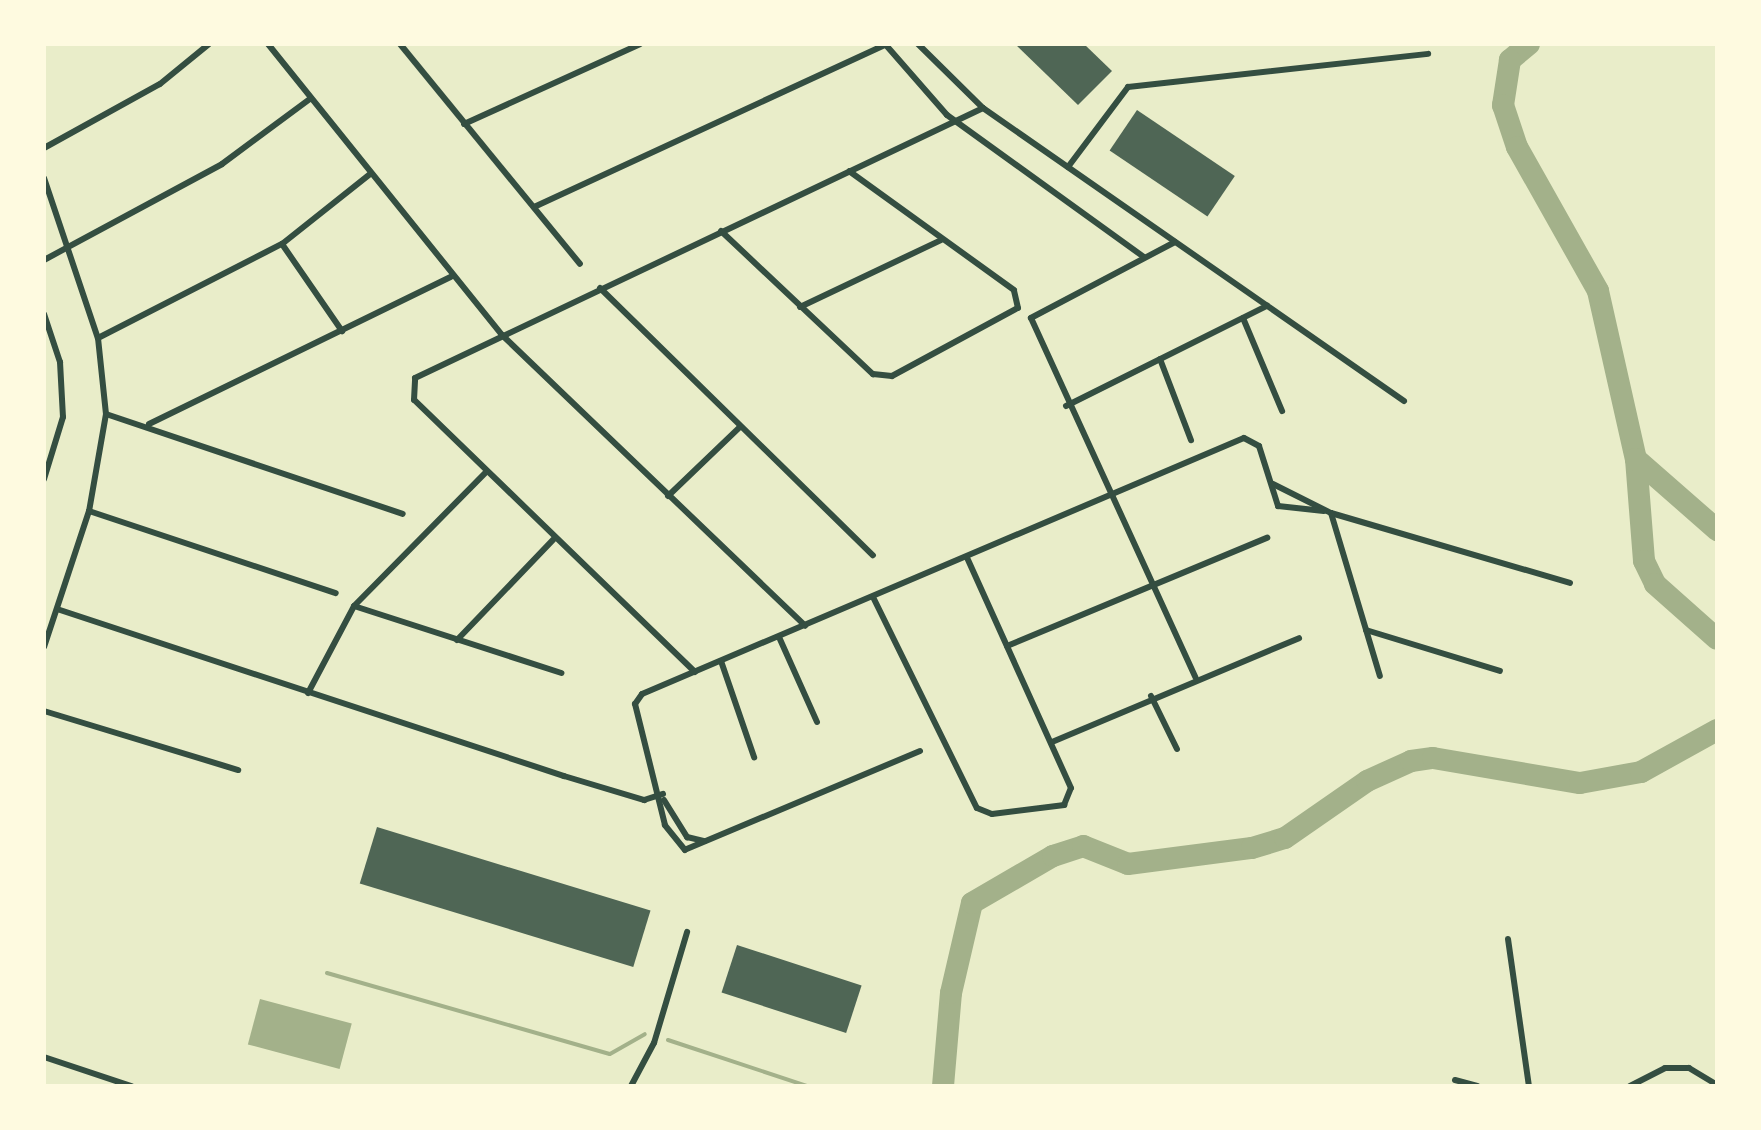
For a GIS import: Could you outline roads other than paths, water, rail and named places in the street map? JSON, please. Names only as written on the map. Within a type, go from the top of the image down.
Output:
[{"type":"street","points":[[44,148],[160,84],[209,44]]},
{"type":"street","points":[[268,44],[451,277],[502,335],[805,626]]},
{"type":"street","points":[[412,44],[401,46],[580,264]]},
{"type":"street","points":[[464,124],[640,44]]},
{"type":"street","points":[[534,207],[885,44],[954,121],[1144,257]]},
{"type":"street","points":[[918,44],[983,108],[1404,401]]},
{"type":"street","points":[[1068,167],[1128,87],[1428,54]]},
{"type":"street","points":[[44,260],[71,249],[222,164],[310,99]]},
{"type":"street","points":[[695,672],[553,540],[414,400],[420,371],[724,233],[983,108]]},
{"type":"street","points":[[724,233],[873,374],[892,376],[1012,313],[1020,300],[849,171]]},
{"type":"street","points":[[98,338],[282,244],[370,174]]},
{"type":"street","points":[[44,178],[71,249],[98,338],[106,414],[89,511],[44,647]]},
{"type":"street","points":[[800,307],[941,240]]},
{"type":"street","points":[[1175,242],[1031,318],[1107,499],[1195,677]]},
{"type":"street","points":[[282,244],[342,331]]},
{"type":"street","points":[[149,424],[451,277]]},
{"type":"street","points":[[600,288],[739,428],[873,555]]},
{"type":"street","points":[[1066,406],[1267,306]]},
{"type":"street","points":[[44,314],[60,362],[63,417],[44,479]]},
{"type":"street","points":[[1243,318],[1282,411]]},
{"type":"street","points":[[1160,359],[1191,440]]},
{"type":"street","points":[[106,414],[149,424],[403,514]]},
{"type":"street","points":[[668,496],[739,428]]},
{"type":"street","points":[[920,751],[705,841],[693,850],[676,847],[635,704],[695,672],[1253,439],[1287,513],[1327,512]]},
{"type":"street","points":[[308,693],[354,606],[486,472]]},
{"type":"street","points":[[1273,484],[1327,512],[1570,583]]},
{"type":"street","points":[[89,511],[336,593]]},
{"type":"street","points":[[1327,512],[1380,676]]},
{"type":"street","points":[[1007,646],[1267,538]]},
{"type":"street","points":[[457,640],[553,540]]},
{"type":"street","points":[[873,597],[983,813],[1064,805],[1071,788],[967,558]]},
{"type":"street","points":[[354,606],[561,673]]},
{"type":"street","points":[[57,609],[644,800],[664,797]]},
{"type":"street","points":[[1366,630],[1500,671]]},
{"type":"street","points":[[779,637],[817,722]]},
{"type":"street","points":[[1052,742],[1195,677],[1225,672],[1299,638]]},
{"type":"street","points":[[721,661],[754,757]]},
{"type":"street","points":[[1151,696],[1177,749]]},
{"type":"street","points":[[44,711],[238,770]]},
{"type":"street","points":[[664,797],[687,837],[705,841]]},
{"type":"street","points":[[631,1086],[654,1043],[687,932]]},
{"type":"street","points":[[1508,939],[1529,1086]]},
{"type":"street","points":[[44,1057],[131,1086]]},
{"type":"street","points":[[1630,1086],[1665,1068],[1689,1068],[1717,1085]]},
{"type":"street","points":[[1455,1080],[1477,1086]]},
{"type":"waterway","points":[[1529,44],[1510,60],[1503,105],[1517,147],[1598,291],[1636,459],[1644,561],[1655,584],[1717,639]]},
{"type":"waterway","points":[[1636,459],[1717,530]]},
{"type":"waterway","points":[[943,1086],[951,993],[972,903],[1053,856],[1083,846],[1128,864],[1252,848],[1285,838],[1367,781],[1411,761],[1433,758],[1580,783],[1641,772],[1717,730]]},
{"type":"waterway","points":[[327,973],[610,1054],[645,1034]]},
{"type":"waterway","points":[[668,1040],[807,1086]]}]
